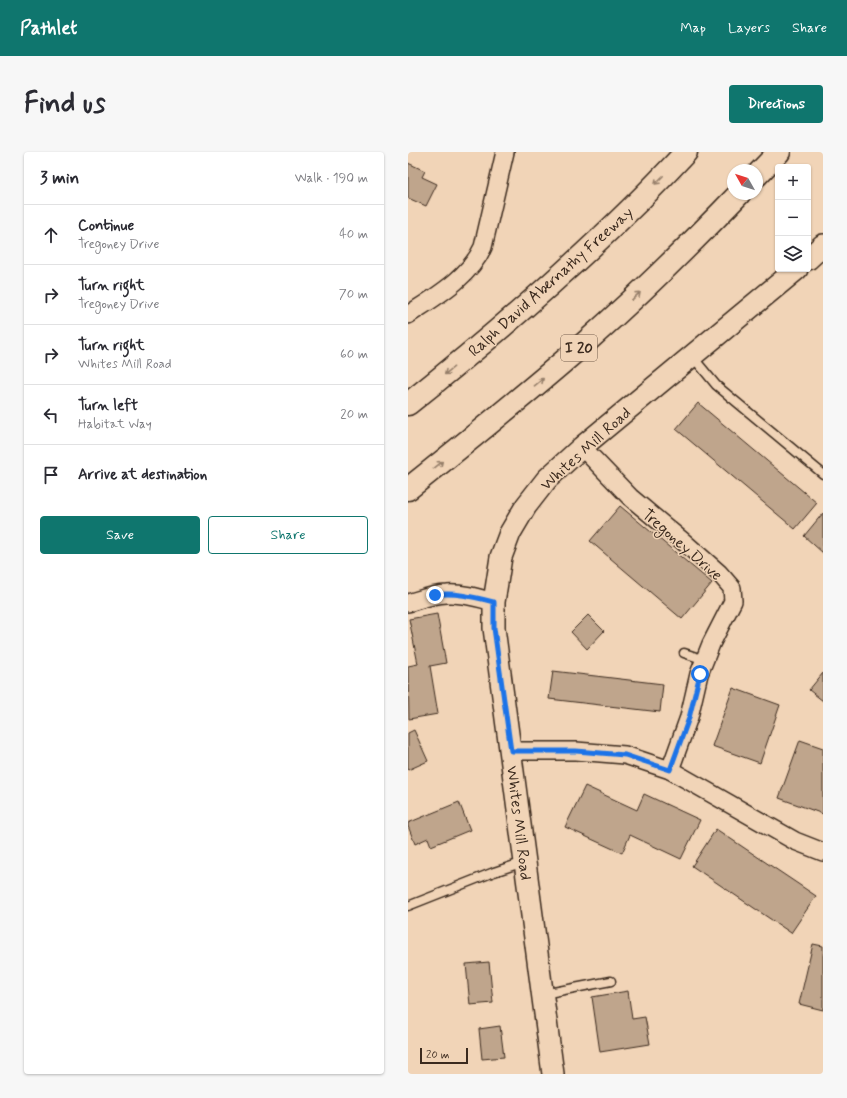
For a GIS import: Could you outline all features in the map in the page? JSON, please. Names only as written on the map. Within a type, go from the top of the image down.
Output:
[{"type":"highway","name":"Ralph David Abernathy Freeway","points":[[408,404],[468,356],[537,297],[609,231],[686,152]]},
{"type":"highway","points":[[763,169],[779,152]]},
{"type":"highway","name":"I 20","points":[[408,489],[492,422],[587,341],[665,269],[733,200]]},
{"type":"street","points":[[408,315],[440,294],[461,276],[478,257],[483,247],[505,152]]},
{"type":"street","points":[[811,256],[823,245]]},
{"type":"street","name":"Whites Mill Road","points":[[553,1074],[494,628],[494,602],[501,557],[514,526],[526,506],[547,479],[582,447],[691,355],[793,272]]},
{"type":"street","name":"Tregoney Drive","points":[[582,447],[630,497],[719,573],[732,588],[733,601],[711,644],[705,660],[689,718],[670,770]]},
{"type":"street","points":[[408,603],[427,597],[448,594],[474,597],[494,602]]},
{"type":"street","points":[[511,751],[576,751],[625,755],[670,770],[795,841],[823,852]]},
{"type":"lane","points":[[691,355],[716,384],[823,474]]},
{"type":"lane","points":[[684,653],[705,660]]},
{"type":"lane","points":[[408,906],[494,872],[525,862]]},
{"type":"lane","points":[[543,994],[611,981]]},
{"type":"building","points":[[408,163],[425,171],[422,177],[437,184],[426,206],[408,198]]},
{"type":"building","points":[[698,403],[817,503],[795,529],[676,429]]},
{"type":"building","points":[[620,506],[712,583],[682,619],[590,541]]},
{"type":"building","points":[[823,513],[823,553],[804,536]]},
{"type":"building","points":[[437,614],[446,663],[430,666],[438,714],[409,719],[408,666],[418,664],[409,619]]},
{"type":"building","points":[[588,615],[604,631],[587,649],[571,632]]},
{"type":"building","points":[[553,671],[663,684],[660,712],[549,699]]},
{"type":"building","points":[[823,673],[823,701],[809,690]]},
{"type":"building","points":[[733,688],[780,705],[760,763],[712,746]]},
{"type":"building","points":[[414,730],[428,761],[408,770],[408,733]]},
{"type":"building","points":[[800,740],[823,748],[823,814],[779,798]]},
{"type":"building","points":[[585,786],[637,810],[644,794],[700,820],[681,859],[630,835],[622,853],[565,827]]},
{"type":"building","points":[[459,802],[470,830],[431,846],[428,838],[415,844],[408,823]]},
{"type":"building","points":[[716,829],[816,896],[791,933],[692,866]]},
{"type":"building","points":[[813,944],[823,946],[823,1010],[799,1004]]},
{"type":"building","points":[[489,962],[493,1003],[470,1005],[466,964]]},
{"type":"building","points":[[628,991],[632,1019],[645,1017],[650,1044],[600,1052],[592,997]]},
{"type":"building","points":[[500,1026],[504,1057],[482,1059],[479,1029]]},
{"type":"route","points":[[435,595],[448,594],[474,597],[494,602],[494,628],[511,751],[576,751],[625,755],[670,770],[689,718],[700,674]]}]
